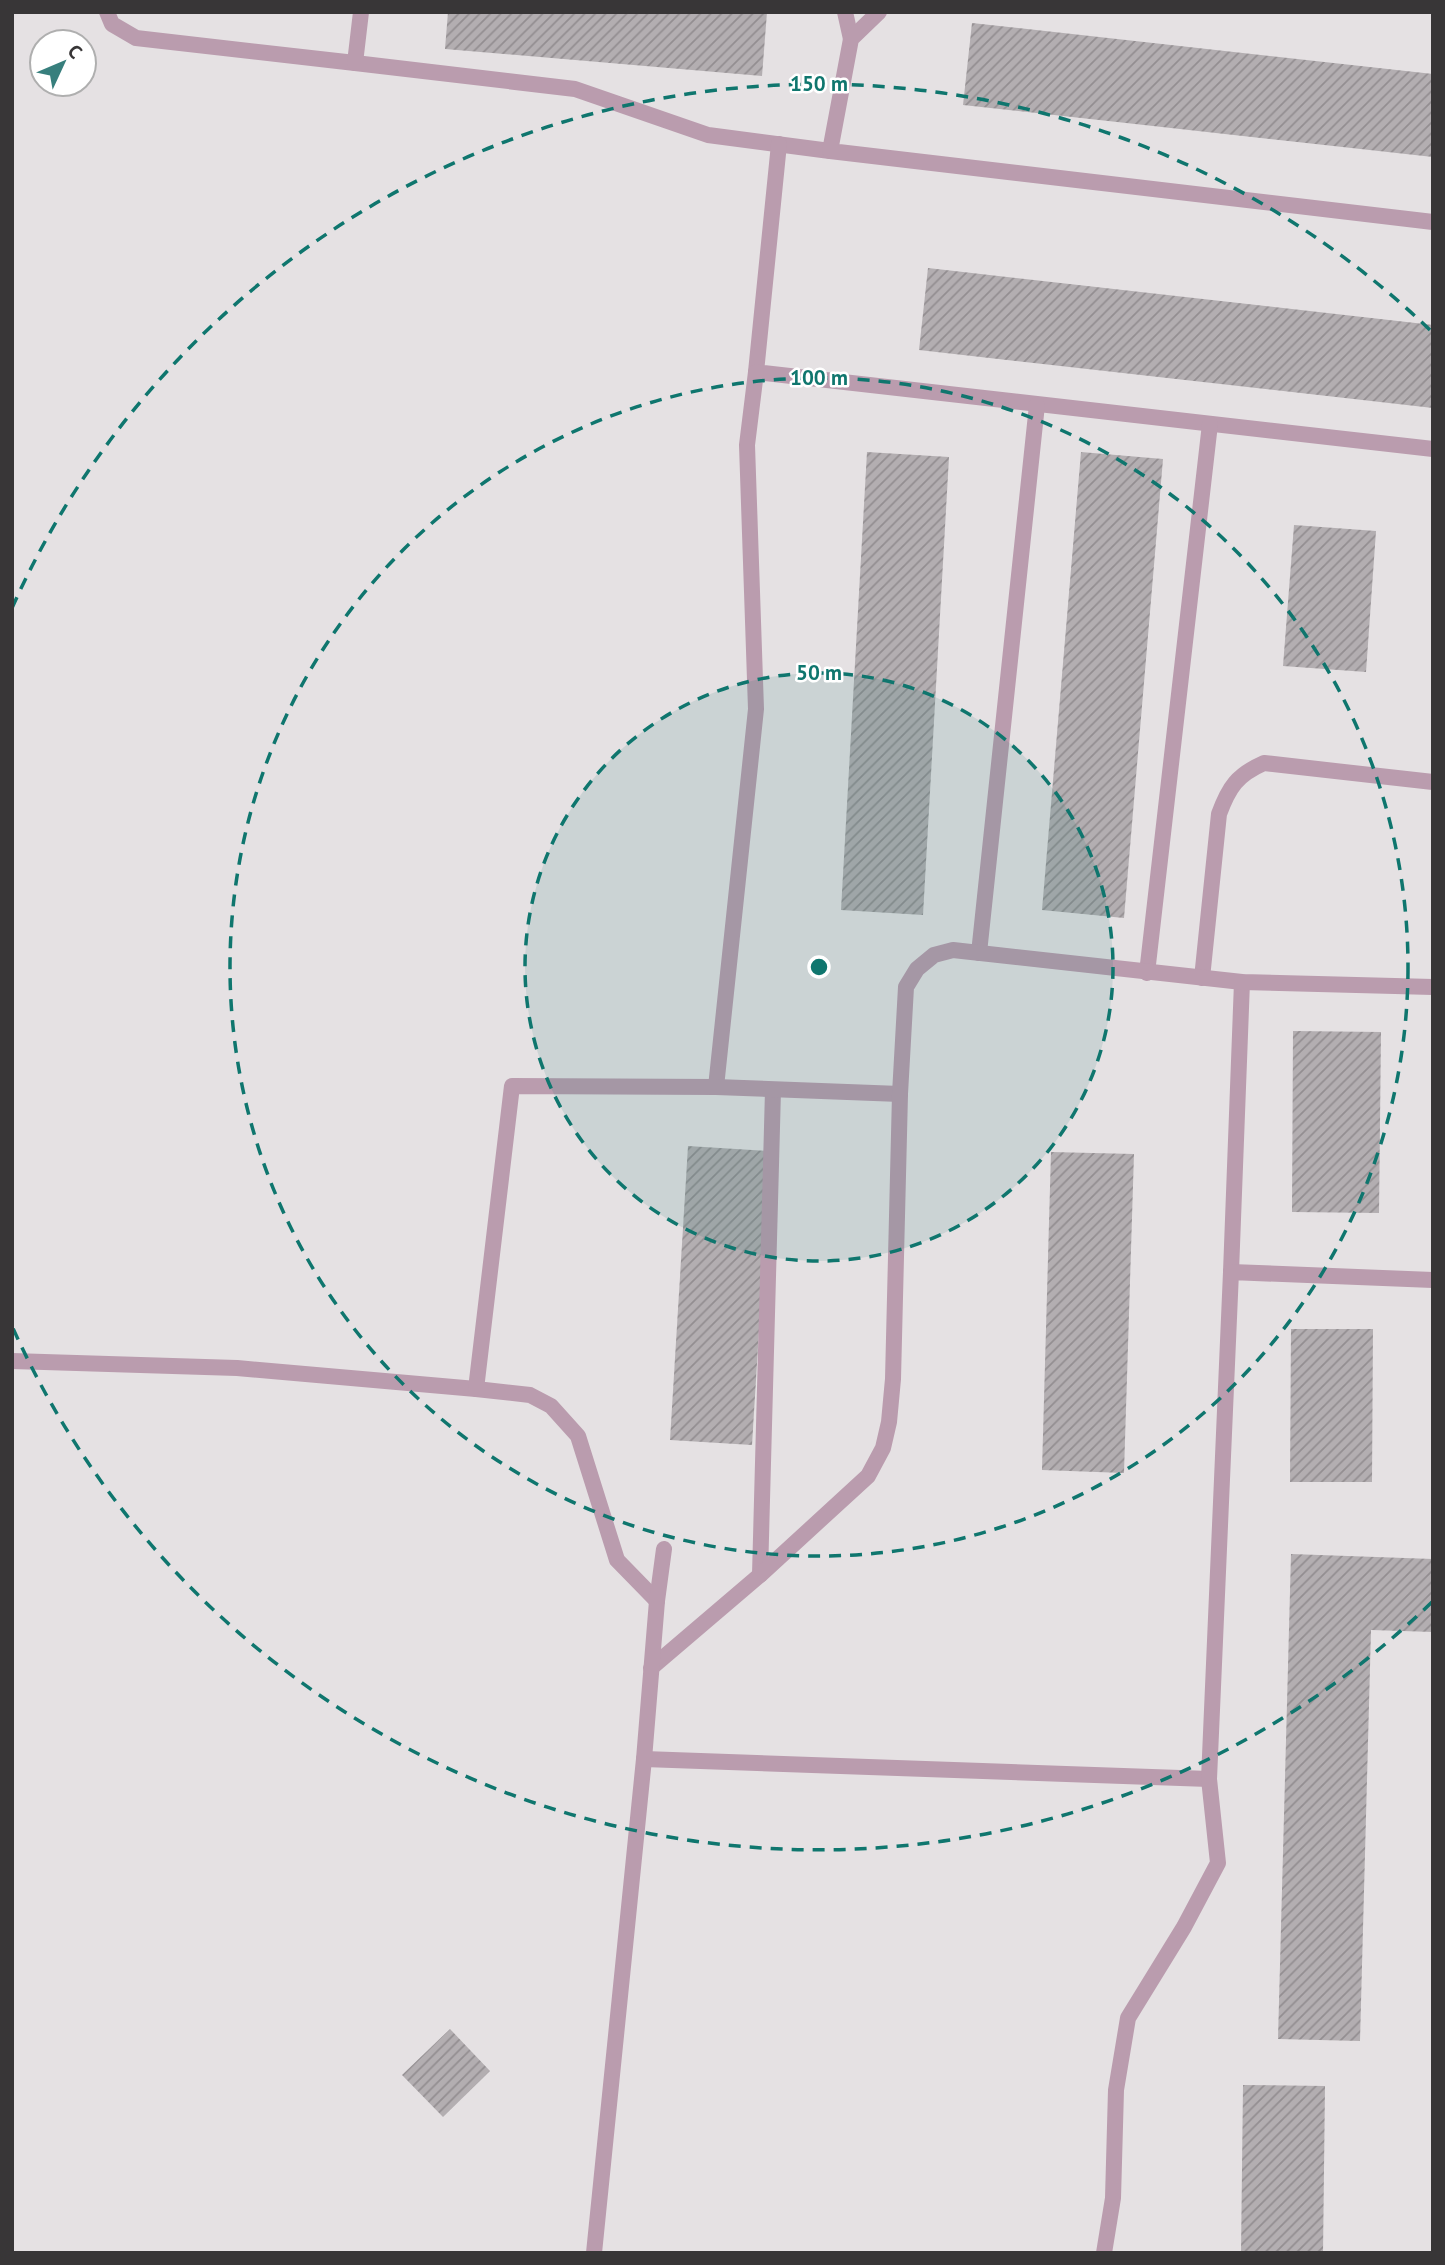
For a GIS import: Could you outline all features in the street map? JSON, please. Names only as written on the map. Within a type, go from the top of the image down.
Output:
[{"type":"lane","points":[[107,12],[112,24],[136,38],[575,89],[708,135],[1433,222]]},
{"type":"lane","points":[[355,64],[361,12]]},
{"type":"lane","points":[[830,151],[851,39],[845,12]]},
{"type":"lane","points":[[851,39],[879,12]]},
{"type":"lane","points":[[716,1087],[756,709],[747,445],[779,144]]},
{"type":"lane","points":[[756,372],[1433,449]]},
{"type":"lane","points":[[979,953],[1037,405]]},
{"type":"lane","points":[[1147,973],[1210,424]]},
{"type":"lane","points":[[1202,978],[1219,814],[1228,791],[1245,771],[1264,763],[1433,782]]},
{"type":"lane","points":[[651,1668],[760,1575],[869,1476],[883,1448],[892,1379],[900,1094],[906,987],[916,969],[934,955],[953,950],[1242,982],[1433,987]]},
{"type":"lane","points":[[1104,2253],[1113,2198],[1116,2090],[1128,2018],[1184,1927],[1218,1863],[1209,1779],[1242,982]]},
{"type":"lane","points":[[476,1389],[512,1086],[716,1087],[900,1094]]},
{"type":"lane","points":[[760,1575],[773,1090]]},
{"type":"lane","points":[[1231,1272],[1433,1280]]},
{"type":"lane","points":[[12,1361],[237,1368],[530,1395],[551,1406],[578,1436],[617,1560],[657,1601]]},
{"type":"lane","points":[[594,2253],[664,1549]]},
{"type":"lane","points":[[644,1759],[1209,1779]]},
{"type":"building","points":[[448,12],[767,12],[762,76],[445,49]]},
{"type":"building","points":[[972,23],[1433,74],[1433,157],[963,105]]},
{"type":"building","points":[[928,268],[1433,325],[1433,408],[919,350]]},
{"type":"building","points":[[867,452],[949,457],[923,915],[841,910]]},
{"type":"building","points":[[1081,452],[1163,459],[1124,918],[1042,910]]},
{"type":"building","points":[[1294,525],[1376,531],[1366,672],[1283,666]]},
{"type":"building","points":[[1293,1031],[1381,1032],[1379,1213],[1292,1212]]},
{"type":"building","points":[[688,1146],[770,1151],[752,1445],[670,1440]]},
{"type":"building","points":[[1051,1152],[1134,1154],[1124,1473],[1042,1470]]},
{"type":"building","points":[[1291,1329],[1373,1329],[1372,1482],[1290,1482]]},
{"type":"building","points":[[1291,1554],[1433,1559],[1433,1632],[1371,1630],[1360,2041],[1278,2039]]},
{"type":"building","points":[[450,2029],[490,2071],[443,2117],[402,2075]]},
{"type":"building","points":[[1243,2085],[1325,2086],[1323,2253],[1241,2253]]}]
